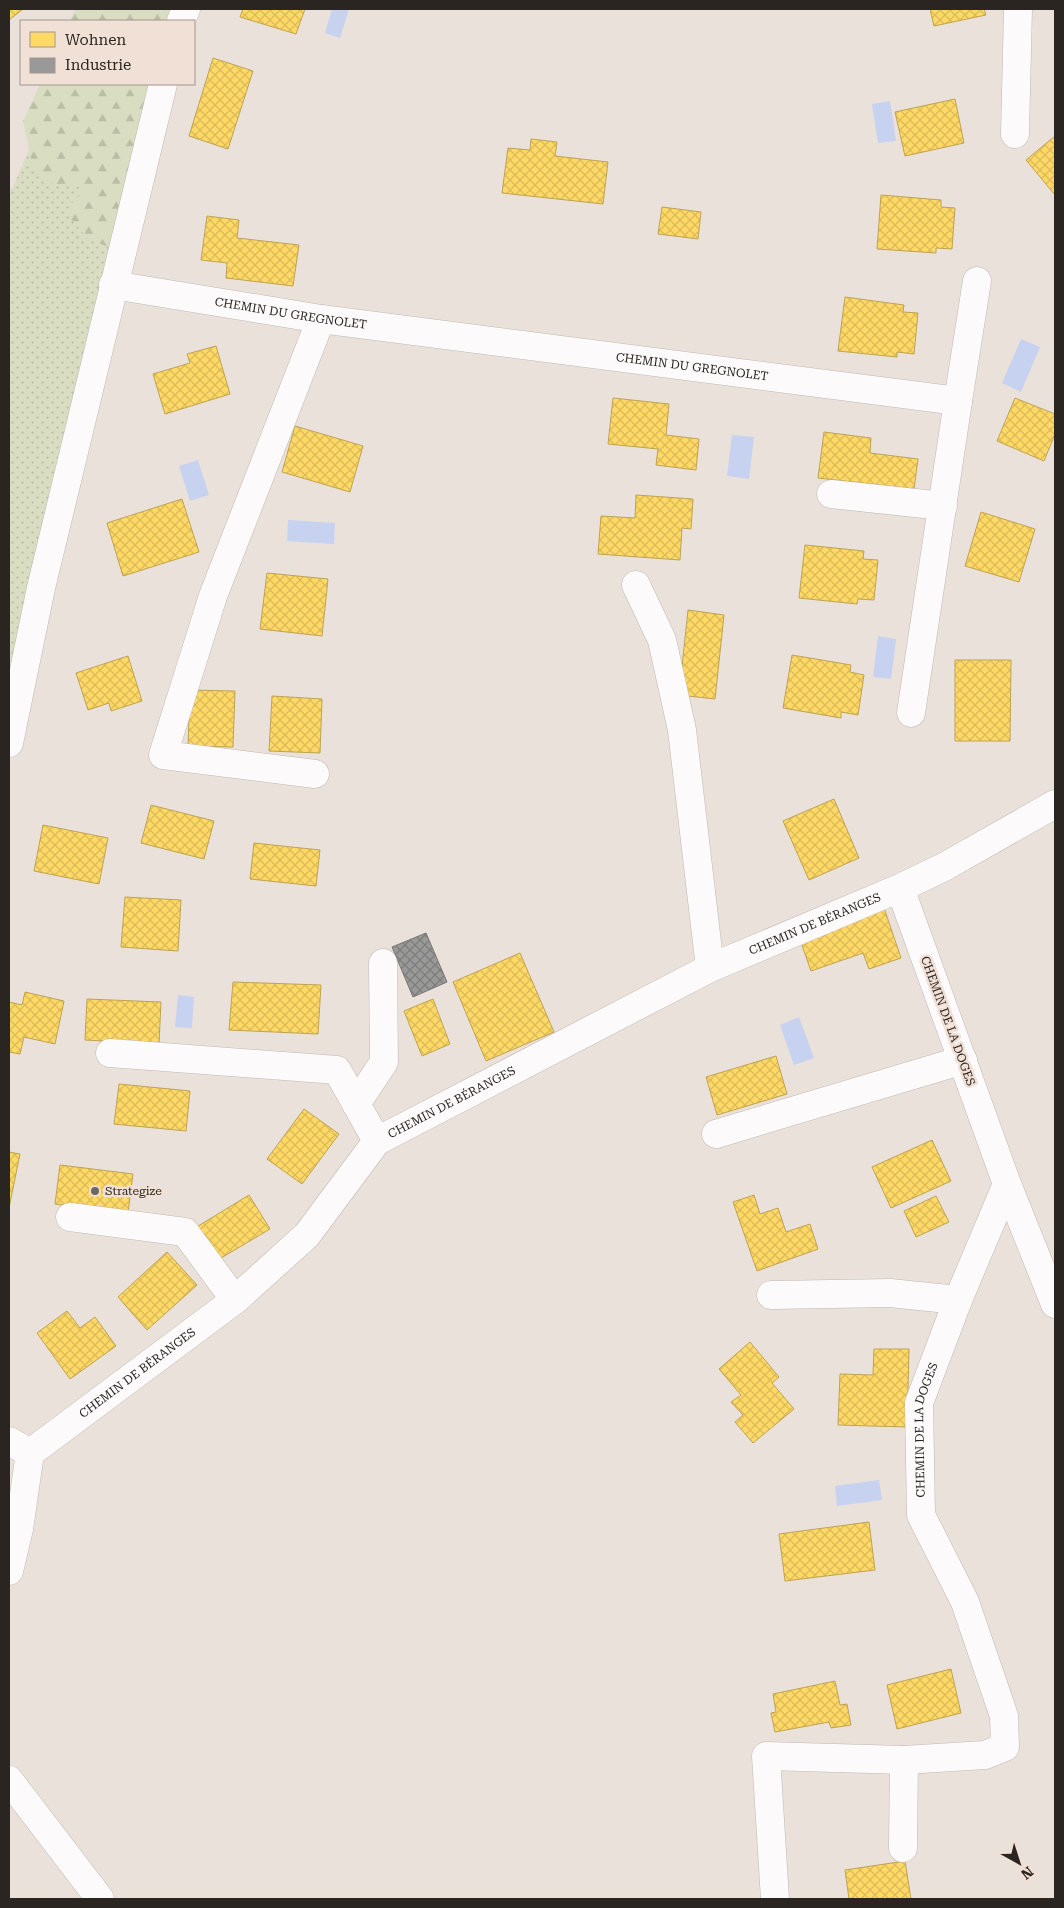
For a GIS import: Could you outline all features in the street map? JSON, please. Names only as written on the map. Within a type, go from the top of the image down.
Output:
[{"type":"street","points":[[1015,134],[1018,9]]},
{"type":"street","points":[[9,743],[41,588],[113,285],[164,85]]},
{"type":"street","points":[[911,713],[976,281]]},
{"type":"street","name":"CHEMIN DU GREGNOLET","points":[[113,285],[320,319],[958,401]]},
{"type":"street","points":[[315,774],[163,755],[213,596],[320,319]]},
{"type":"street","points":[[831,494],[943,506]]},
{"type":"street","points":[[636,585],[662,640],[682,730],[710,968]]},
{"type":"street","name":"CHEMIN DE BÉRANGES","points":[[9,1571],[19,1529],[19,1447],[235,1300],[307,1236],[377,1141],[710,968],[900,888],[944,867],[1055,804]]},
{"type":"street","name":"CHEMIN DE LA DOGES","points":[[775,1899],[766,1756],[904,1760],[985,1754],[1006,1747],[1004,1716],[965,1602],[921,1515],[919,1403],[958,1300],[1007,1184],[900,888]]},
{"type":"street","points":[[356,1104],[384,1062],[379,998],[383,963]]},
{"type":"street","points":[[110,1053],[337,1070],[377,1141]]},
{"type":"street","points":[[716,1134],[963,1060]]},
{"type":"street","points":[[1007,1184],[1055,1304]]},
{"type":"street","points":[[70,1217],[185,1232],[235,1300]]},
{"type":"street","points":[[771,1294],[890,1293],[958,1300]]},
{"type":"street","points":[[903,1848],[904,1760]]},
{"type":"street","points":[[9,1780],[100,1899]]},
{"type":"green space","points":[[76,9],[174,9],[169,20],[70,20]]},
{"type":"green space","points":[[40,85],[152,85],[111,248],[88,239],[65,212],[84,188],[43,182],[32,164],[23,121]]},
{"type":"green space","points":[[29,150],[32,164],[84,188],[111,248],[9,743],[9,192],[14,185]]},
{"type":"water","points":[[332,9],[349,9],[340,38],[325,33]]},
{"type":"water","points":[[890,101],[896,141],[878,143],[872,104]]},
{"type":"water","points":[[1021,339],[1040,347],[1021,392],[1002,383]]},
{"type":"water","points":[[732,435],[754,437],[749,479],[727,476]]},
{"type":"water","points":[[198,460],[209,495],[190,501],[179,466]]},
{"type":"water","points":[[288,520],[335,523],[334,544],[287,541]]},
{"type":"water","points":[[878,636],[896,639],[891,679],[873,677]]},
{"type":"water","points":[[178,995],[194,997],[192,1028],[175,1027]]},
{"type":"water","points":[[799,1017],[814,1058],[794,1065],[780,1025]]},
{"type":"water","points":[[879,1480],[882,1500],[837,1506],[835,1486]]},
{"type":"building: Wohnen","points":[[9,9],[23,9],[9,20]]},
{"type":"building: Wohnen","points":[[243,9],[305,9],[296,34],[240,17]]},
{"type":"building: Wohnen","points":[[930,9],[984,9],[986,15],[934,26]]},
{"type":"building: Wohnen","points":[[213,58],[253,71],[228,149],[189,136]]},
{"type":"building: Wohnen","points":[[955,99],[964,143],[905,156],[895,112]]},
{"type":"building: Wohnen","points":[[1055,136],[1055,195],[1026,160]]},
{"type":"building: Wohnen","points":[[531,139],[557,142],[555,156],[608,162],[603,204],[502,193],[508,148],[530,150]]},
{"type":"building: Wohnen","points":[[881,195],[941,200],[941,207],[955,208],[952,249],[936,248],[936,253],[877,249]]},
{"type":"building: Wohnen","points":[[662,207],[701,212],[698,239],[658,234]]},
{"type":"building: Wohnen","points":[[207,216],[239,220],[237,238],[299,245],[293,286],[226,278],[227,263],[201,260]]},
{"type":"building: Wohnen","points":[[845,297],[904,305],[903,312],[918,313],[914,354],[897,352],[897,357],[838,351]]},
{"type":"building: Wohnen","points":[[216,346],[230,394],[165,414],[153,374],[190,363],[187,354]]},
{"type":"building: Wohnen","points":[[613,398],[669,404],[666,435],[699,439],[696,470],[656,465],[658,449],[608,444]]},
{"type":"building: Wohnen","points":[[1015,398],[1055,414],[1055,434],[1044,461],[997,441]]},
{"type":"building: Wohnen","points":[[295,426],[363,446],[350,492],[282,472]]},
{"type":"building: Wohnen","points":[[824,432],[871,438],[870,453],[918,459],[914,489],[818,478]]},
{"type":"building: Wohnen","points":[[636,495],[693,499],[691,529],[682,528],[680,560],[598,554],[601,516],[635,518]]},
{"type":"building: Wohnen","points":[[182,499],[199,552],[123,576],[107,523]]},
{"type":"building: Wohnen","points":[[981,512],[1035,529],[1019,582],[965,566]]},
{"type":"building: Wohnen","points":[[805,545],[864,551],[863,559],[878,560],[874,600],[858,599],[857,604],[799,598]]},
{"type":"building: Wohnen","points":[[267,573],[328,579],[322,636],[260,629]]},
{"type":"building: Wohnen","points":[[688,610],[724,615],[715,699],[679,695]]},
{"type":"building: Wohnen","points":[[792,655],[851,665],[850,672],[864,675],[858,715],[841,712],[841,718],[783,708]]},
{"type":"building: Wohnen","points":[[128,656],[142,701],[111,711],[109,703],[88,710],[76,673]]},
{"type":"building: Wohnen","points":[[955,660],[1011,660],[1010,741],[955,741]]},
{"type":"building: Wohnen","points":[[190,690],[235,691],[233,747],[188,746]]},
{"type":"building: Wohnen","points":[[272,696],[322,699],[320,753],[269,751]]},
{"type":"building: Wohnen","points":[[834,799],[859,858],[809,880],[783,821]]},
{"type":"building: Wohnen","points":[[151,805],[214,821],[204,859],[141,843]]},
{"type":"building: Wohnen","points":[[43,825],[108,838],[99,884],[34,871]]},
{"type":"building: Wohnen","points":[[254,843],[320,850],[316,886],[250,879]]},
{"type":"building: Wohnen","points":[[125,897],[181,900],[178,951],[121,947]]},
{"type":"building: Wohnen","points":[[883,905],[901,958],[869,969],[863,953],[811,971],[798,934]]},
{"type":"building: Wohnen","points":[[520,953],[554,1032],[486,1061],[453,982]]},
{"type":"building: Wohnen","points":[[233,982],[321,985],[318,1034],[229,1030]]},
{"type":"building: Wohnen","points":[[25,992],[64,1001],[55,1044],[24,1037],[20,1054],[9,1052],[9,1002],[22,1005]]},
{"type":"building: Wohnen","points":[[87,999],[161,1002],[159,1044],[85,1040]]},
{"type":"building: Wohnen","points":[[433,999],[450,1044],[422,1056],[404,1011]]},
{"type":"building: Wohnen","points":[[776,1056],[787,1094],[717,1115],[706,1077]]},
{"type":"building: Wohnen","points":[[119,1084],[190,1091],[186,1131],[114,1124]]},
{"type":"building: Wohnen","points":[[304,1109],[339,1134],[302,1184],[267,1159]]},
{"type":"building: Wohnen","points":[[932,1140],[951,1181],[891,1208],[872,1167]]},
{"type":"building: Wohnen","points":[[9,1152],[20,1154],[9,1208]]},
{"type":"building: Wohnen","points":[[60,1165],[133,1174],[128,1213],[55,1204]]},
{"type":"building: Wohnen","points":[[249,1195],[270,1229],[216,1261],[195,1228]]},
{"type":"building: Wohnen","points":[[754,1195],[760,1214],[778,1208],[786,1232],[810,1224],[818,1249],[757,1271],[733,1202]]},
{"type":"building: Wohnen","points":[[936,1196],[949,1222],[916,1237],[904,1211]]},
{"type":"building: Wohnen","points":[[167,1252],[197,1285],[147,1330],[118,1297]]},
{"type":"building: Wohnen","points":[[67,1311],[80,1328],[95,1317],[116,1346],[70,1379],[37,1333]]},
{"type":"building: Wohnen","points":[[750,1342],[779,1377],[772,1383],[794,1409],[753,1443],[735,1422],[743,1415],[731,1402],[741,1395],[719,1369]]},
{"type":"building: Wohnen","points":[[874,1349],[909,1349],[907,1427],[838,1425],[840,1374],[873,1375]]},
{"type":"building: Wohnen","points":[[869,1522],[875,1570],[785,1581],[779,1534]]},
{"type":"building: Wohnen","points":[[951,1669],[961,1713],[897,1729],[887,1685]]},
{"type":"building: Wohnen","points":[[835,1681],[840,1705],[847,1704],[851,1725],[831,1728],[829,1722],[775,1732],[771,1713],[776,1712],[773,1694]]},
{"type":"building: Wohnen","points":[[905,1861],[911,1899],[849,1899],[845,1870]]},
{"type":"building: Industrie","points":[[426,933],[447,982],[413,997],[392,947]]},
{"type":"place","name":"Strategize","points":[[95,1191]]}]
